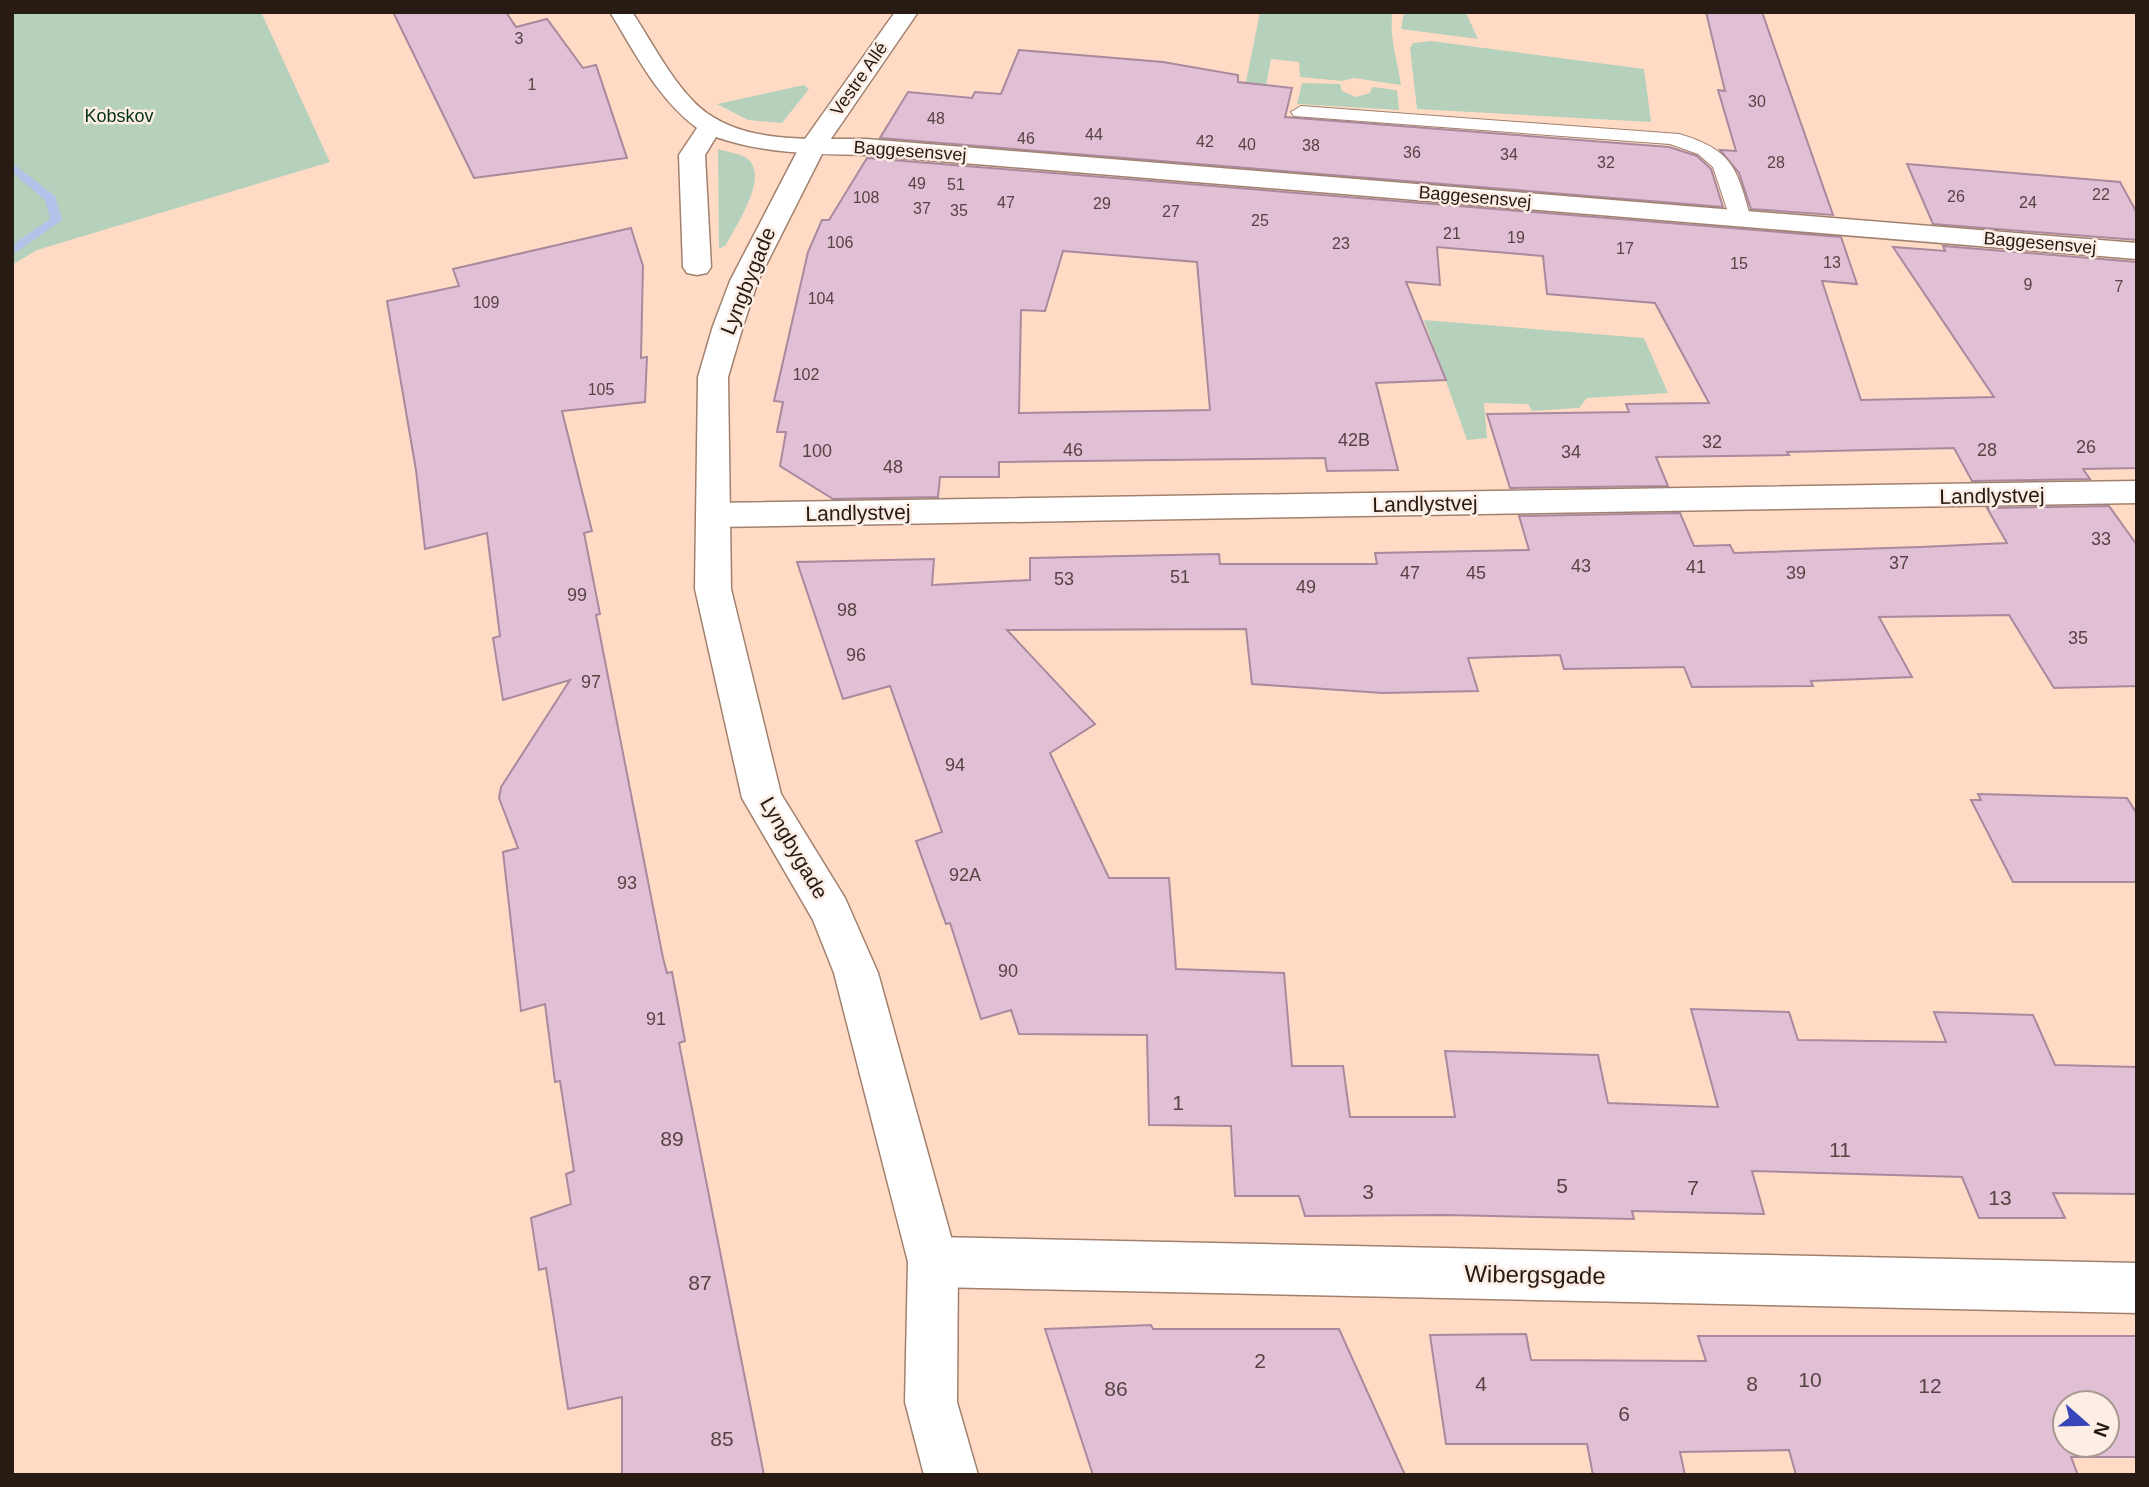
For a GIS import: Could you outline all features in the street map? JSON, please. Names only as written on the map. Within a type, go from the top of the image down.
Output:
[{"type":"street","points":[[621,12],[685,108],[710,127],[692,155],[697,267]]},
{"type":"street","name":"Vestre Allé","points":[[813,146],[907,12]]},
{"type":"street","name":"Baggesensvej","points":[[710,127],[783,145],[2137,251]]},
{"type":"street","name":"Lyngbygade","points":[[813,146],[744,281],[713,377],[713,589],[762,798],[830,911],[856,974],[933,1262],[931,1402],[951,1475]]},
{"type":"street","name":"Landlystvej","points":[[713,515],[2137,492]]},
{"type":"street","name":"Wibergsgade","points":[[933,1262],[2137,1288]]},
{"type":"lane","points":[[1301,111],[1672,138],[1704,147],[1725,166],[1740,219]]},
{"type":"green space","name":"Kobskov","points":[[12,12],[261,12],[330,162],[37,250],[12,265]]},
{"type":"green space","points":[[1260,12],[1393,12],[1393,39],[1401,85],[1354,78],[1342,81],[1300,77],[1299,62],[1271,59],[1263,102],[1242,102]]},
{"type":"green space","points":[[1404,12],[1466,13],[1478,39],[1401,29]]},
{"type":"green space","points":[[1431,41],[1644,69],[1651,122],[1417,109],[1410,48],[1413,43]]},
{"type":"green space","points":[[1302,83],[1340,84],[1342,91],[1356,97],[1370,93],[1372,87],[1397,90],[1399,110],[1297,104]]},
{"type":"green space","points":[[804,85],[809,89],[782,123],[748,120],[717,104]]},
{"type":"green space","points":[[718,149],[745,157],[752,165],[755,175],[744,213],[726,245],[719,249]]},
{"type":"green space","points":[[1424,320],[1644,338],[1668,393],[1587,398],[1579,408],[1532,411],[1528,404],[1484,403],[1487,438],[1467,440]]},
{"type":"building","points":[[393,12],[506,12],[516,27],[547,19],[583,68],[596,65],[627,158],[474,178]]},
{"type":"building","points":[[1706,12],[1762,12],[1833,215],[1751,209],[1739,173],[1720,150],[1736,151],[1718,90],[1725,91]]},
{"type":"building","points":[[1019,50],[1163,62],[1238,75],[1238,82],[1292,88],[1285,117],[1669,147],[1697,156],[1711,169],[1723,207],[880,138],[908,92],[972,98],[975,92],[1001,94]]},
{"type":"building","points":[[867,158],[1841,237],[1857,284],[1822,281],[1861,400],[1994,397],[1893,247],[1945,251],[1943,246],[2137,262],[2137,468],[2083,469],[2090,479],[1972,481],[1954,448],[1787,452],[1789,455],[1656,457],[1668,486],[1510,488],[1487,414],[1629,412],[1626,404],[1709,403],[1655,303],[1547,294],[1543,256],[1437,247],[1440,285],[1406,282],[1446,380],[1376,383],[1398,470],[1327,471],[1325,458],[999,462],[999,477],[940,477],[938,497],[833,499],[780,466],[786,432],[777,432],[783,402],[774,401],[808,252],[822,220],[829,220]],"holes":[[[1063,251],[1197,262],[1210,410],[1019,413],[1021,310],[1045,311]]]},
{"type":"building","points":[[1907,164],[2120,182],[2137,213],[2137,240],[1933,224]]},
{"type":"building","points":[[631,228],[643,266],[641,358],[647,357],[645,402],[562,411],[592,531],[584,533],[600,614],[596,615],[663,958],[667,973],[672,972],[685,1041],[679,1043],[764,1475],[622,1475],[622,1397],[568,1409],[546,1268],[539,1270],[531,1218],[571,1204],[566,1174],[574,1171],[560,1081],[555,1082],[545,1004],[521,1011],[503,852],[518,848],[499,798],[501,787],[570,680],[503,700],[493,638],[500,636],[487,533],[425,549],[416,470],[387,301],[459,286],[453,269]]},
{"type":"building","points":[[2109,506],[2137,545],[2137,686],[2054,688],[2009,615],[1879,617],[1912,677],[1811,681],[1813,686],[1692,687],[1684,667],[1564,669],[1560,655],[1468,658],[1478,691],[1383,693],[1252,684],[1246,629],[1007,630],[1095,724],[1050,753],[1109,878],[1169,878],[1176,969],[1284,973],[1292,1066],[1343,1066],[1350,1117],[1455,1117],[1445,1051],[1598,1055],[1608,1103],[1718,1107],[1691,1009],[1789,1012],[1798,1040],[1946,1042],[1934,1012],[2033,1015],[2055,1065],[2137,1067],[2137,1194],[2053,1193],[2065,1218],[1979,1218],[1962,1177],[1752,1171],[1764,1214],[1632,1211],[1634,1219],[1447,1215],[1305,1216],[1299,1196],[1235,1196],[1231,1126],[1149,1125],[1147,1035],[1019,1034],[1011,1010],[981,1019],[950,923],[946,924],[916,841],[942,832],[890,686],[843,699],[797,562],[934,559],[932,585],[1030,580],[1030,558],[1219,554],[1220,564],[1377,564],[1375,553],[1529,550],[1519,516],[1680,513],[1694,546],[1730,545],[1734,553],[1920,547],[2007,543],[1987,508]]},
{"type":"building","points":[[1978,794],[2127,798],[2137,814],[2137,882],[2013,882],[1971,800],[1981,800]]},
{"type":"building","points":[[1151,1325],[1153,1329],[1339,1329],[1405,1475],[1093,1475],[1045,1329]]},
{"type":"building","points":[[1526,1334],[1531,1360],[1706,1361],[1698,1336],[2137,1336],[2137,1457],[2121,1457],[2121,1389],[2051,1389],[2051,1459],[2072,1459],[2078,1475],[1796,1475],[1789,1450],[1680,1452],[1685,1475],[1593,1475],[1587,1444],[1446,1444],[1430,1335]]},
{"type":"waterway","points":[[12,166],[51,199],[56,220],[12,251]]}]
